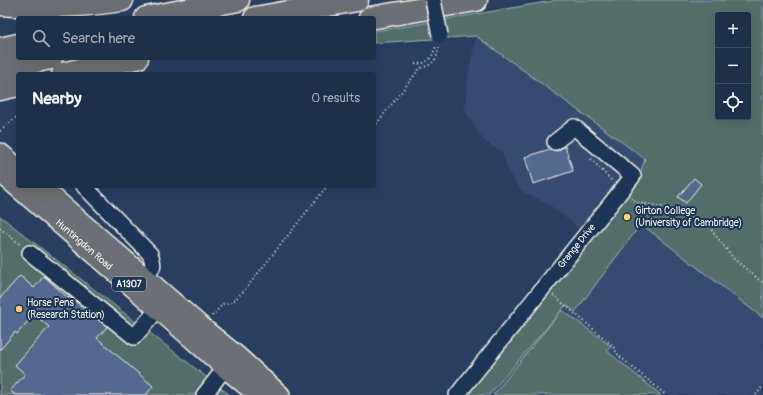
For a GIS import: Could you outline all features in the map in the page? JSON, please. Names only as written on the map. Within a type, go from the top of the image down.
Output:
[{"type":"highway","points":[[0,4],[18,6],[64,6],[122,0]]},
{"type":"highway","points":[[156,16],[238,0]]},
{"type":"highway","points":[[266,16],[357,0]]},
{"type":"highway","points":[[376,17],[476,0]]},
{"type":"highway","points":[[0,49],[16,45]]},
{"type":"highway","points":[[0,69],[41,60]]},
{"type":"highway","points":[[71,72],[127,60]]},
{"type":"highway","points":[[0,89],[16,85]]},
{"type":"main road","points":[[0,152],[16,166]]},
{"type":"main road","name":"Huntingdon Road","points":[[0,172],[16,185]]},
{"type":"main road","name":"Huntingdon Road","points":[[20,188],[163,303],[230,362],[280,395]]},
{"type":"main road","name":"Huntingdon Road","points":[[42,188],[145,278],[163,303],[204,329],[258,395]]},
{"type":"lane","points":[[433,0],[440,35]]},
{"type":"lane","name":"Grange Drive","points":[[457,395],[634,176],[574,127],[555,142]]},
{"type":"lane","points":[[86,188],[150,254],[153,262],[153,268],[145,278]]},
{"type":"lane","points":[[30,253],[134,337],[163,303]]},
{"type":"lane","points":[[204,395],[230,362]]},
{"type":"path","points":[[415,64],[422,64],[429,60],[440,35]]},
{"type":"path","points":[[376,123],[420,68],[429,66],[437,58],[440,35]]},
{"type":"path","points":[[0,131],[16,118]]},
{"type":"path","points":[[589,158],[622,190],[638,203],[670,208],[709,227],[734,259],[763,283]]},
{"type":"path","points":[[204,329],[210,317],[223,304],[231,303],[244,291],[325,188]]},
{"type":"path","points":[[0,228],[30,253]]},
{"type":"path","points":[[544,288],[612,345],[619,356],[666,395]]},
{"type":"path","points":[[756,395],[763,386]]},
{"type":"shaded area","name":"Girton College (University of Cambridge)","points":[[476,36],[645,159],[763,275],[763,395],[447,395],[581,230],[548,204],[522,191],[509,174],[502,152],[485,142],[472,123],[465,110],[467,82]]},
{"type":"green space","points":[[558,0],[763,0],[763,318],[641,224],[575,312],[566,305],[489,395],[463,395],[639,176],[645,159],[476,36],[376,43],[376,31]]},
{"type":"green space","points":[[0,216],[214,383],[230,395],[0,395]]},
{"type":"green space","points":[[562,310],[611,346],[607,351],[661,395],[493,395]]},
{"type":"building","points":[[565,146],[573,171],[533,184],[525,157],[550,149],[557,151]]},
{"type":"building","points":[[694,178],[701,184],[686,203],[678,197]]},
{"type":"building","points":[[20,276],[34,288],[44,276],[68,298],[70,297],[107,327],[97,338],[153,386],[146,395],[16,395],[10,391],[25,374],[15,365],[49,327],[34,314],[17,334],[15,332],[0,350],[0,298]]},
{"type":"place","name":"Girton College (University of Cambridge)","points":[[627,217]]},
{"type":"place","name":"Horse Pens (Research Station)","points":[[19,309]]}]
